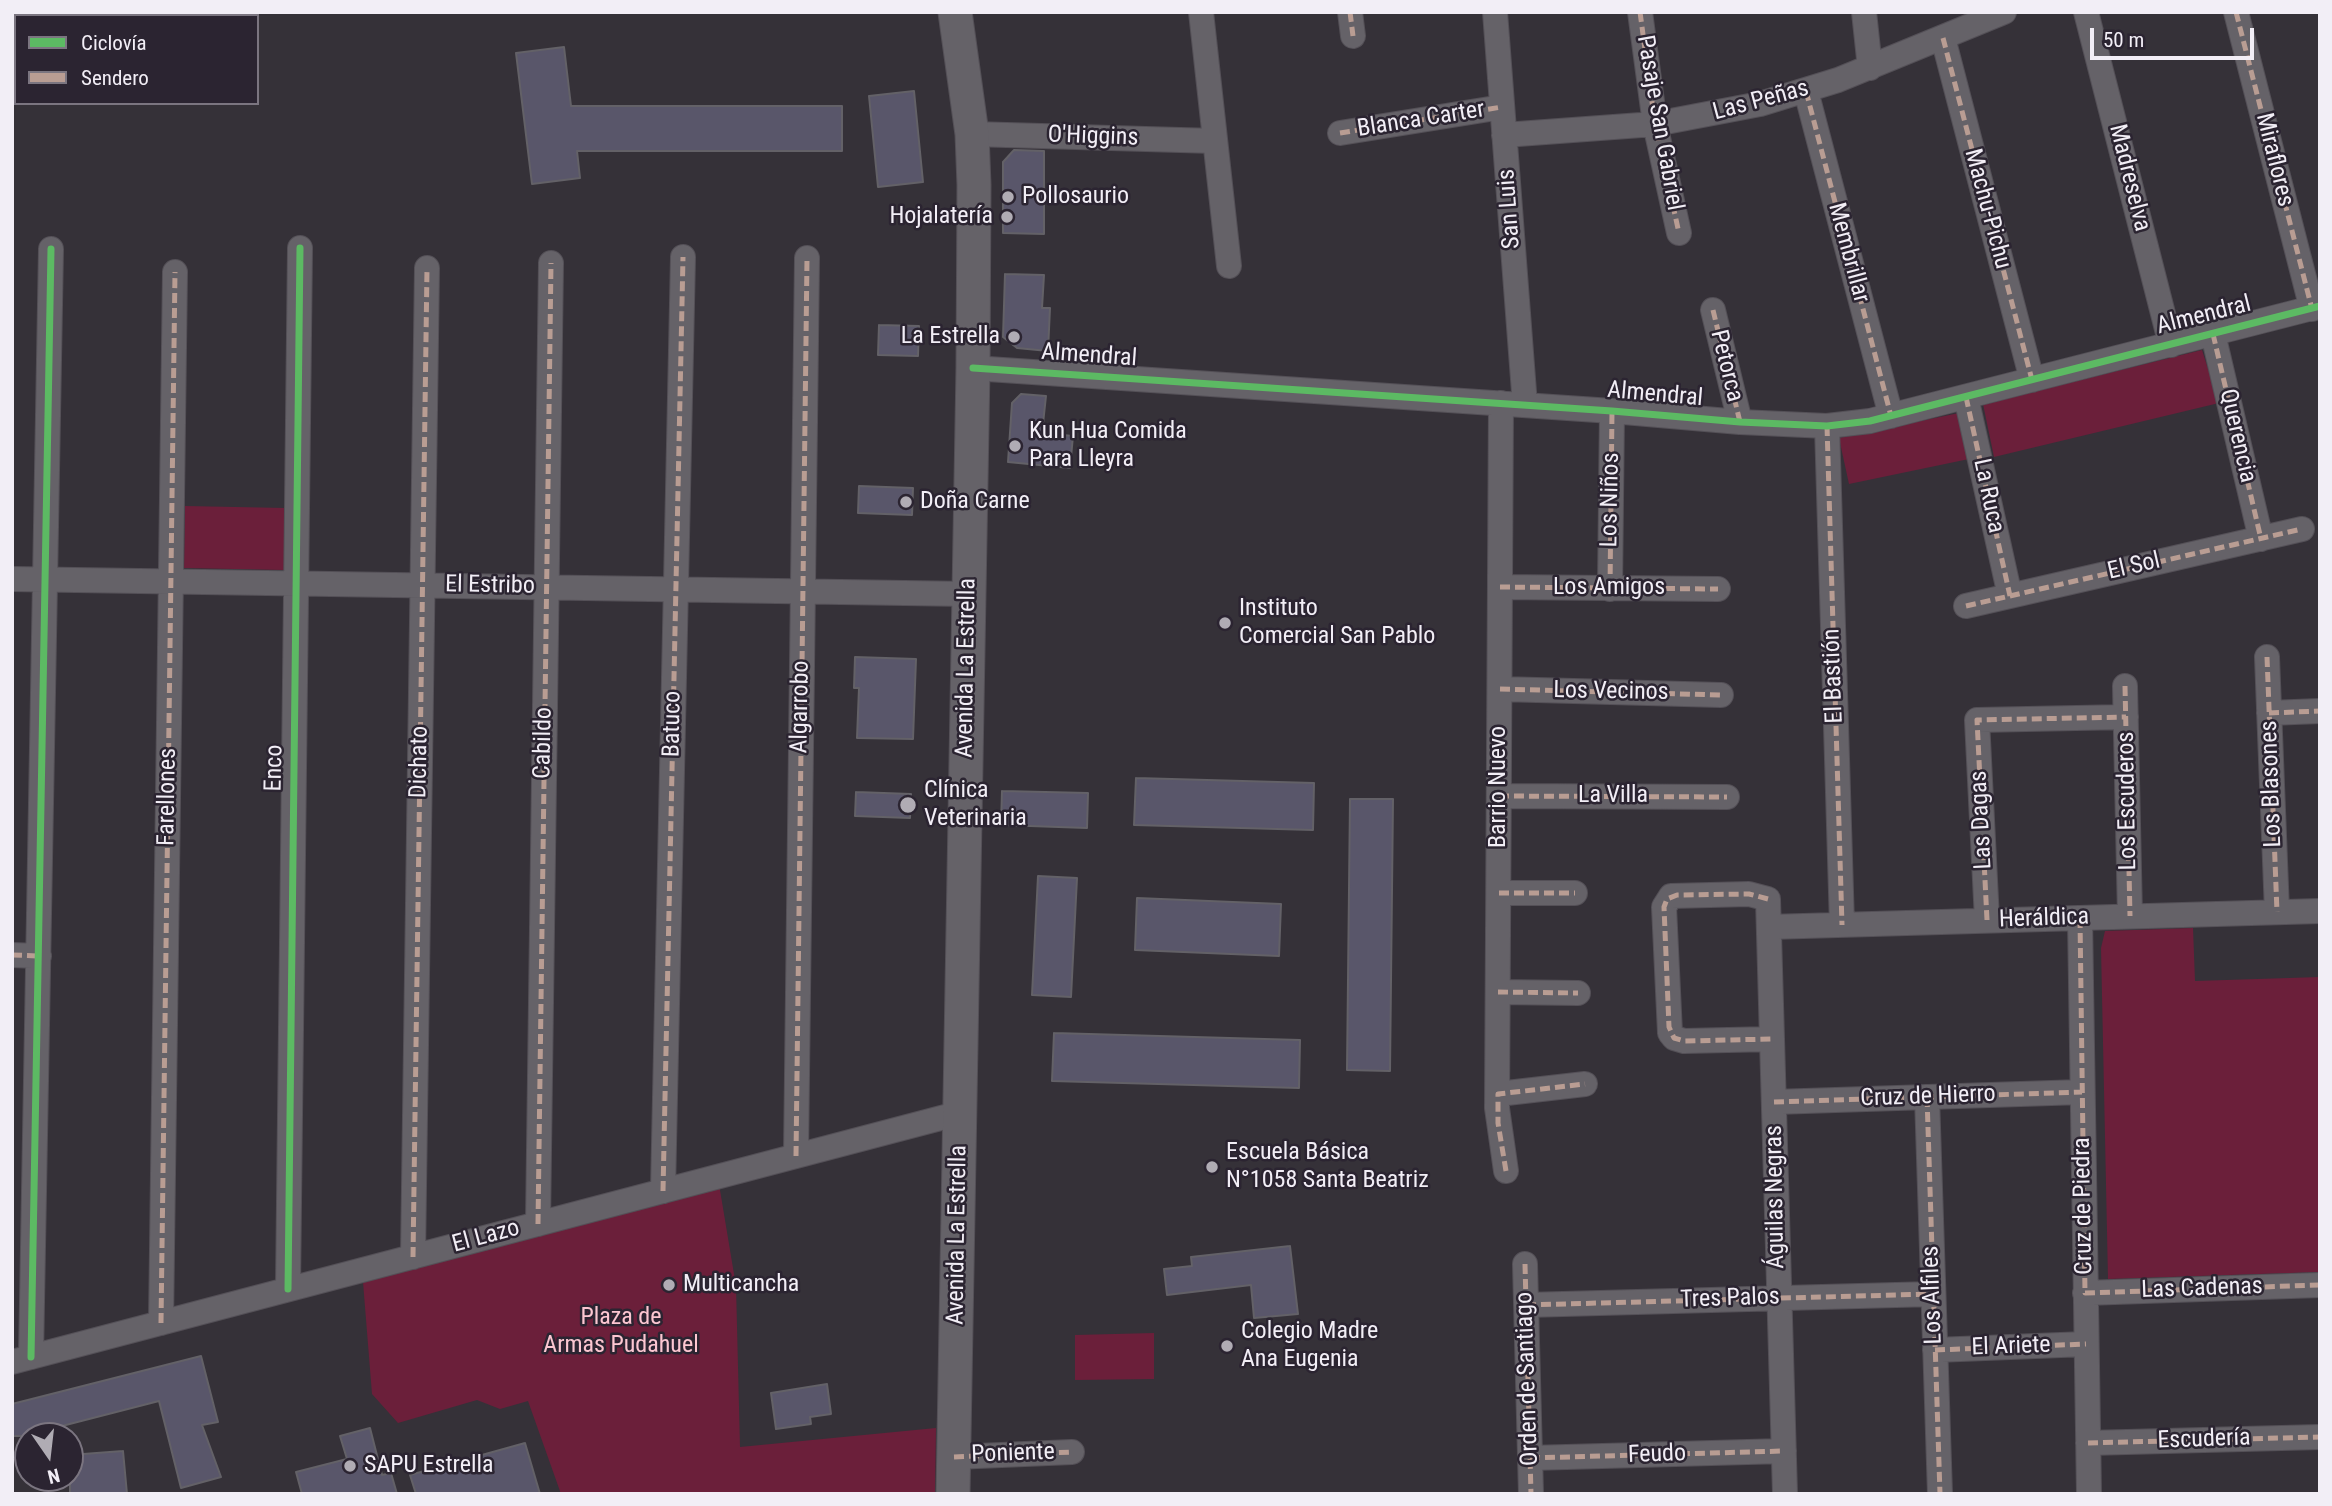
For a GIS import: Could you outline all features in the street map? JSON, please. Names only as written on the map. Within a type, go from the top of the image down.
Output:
[{"type":"main road","name":"Avenida La Estrella","points":[[953,1494],[973,368],[972,134],[955,12]]},
{"type":"street","points":[[1200,12],[1229,266]]},
{"type":"street","name":"San Luis","points":[[1495,12],[1504,135],[1513,404]]},
{"type":"street","name":"Pasaje San Gabriel","points":[[1640,12],[1655,124],[1679,233]]},
{"type":"street","points":[[1864,12],[1870,68]]},
{"type":"street","name":"Las Peñas","points":[[1504,135],[1655,124],[1712,115],[1806,91],[1870,68],[2004,12]]},
{"type":"street","name":"Madreselva","points":[[2086,12],[2171,345]]},
{"type":"street","name":"Miraflores","points":[[2236,12],[2316,307]]},
{"type":"street","name":"Machu-Pichu","points":[[1942,38],[2032,380]]},
{"type":"street","name":"Membrillar","points":[[1806,91],[1891,416]]},
{"type":"street","name":"Blanca Carter","points":[[1340,133],[1502,107]]},
{"type":"street","name":"O'Higgins","points":[[972,134],[1215,141]]},
{"type":"street","name":"Enco","points":[[288,1289],[300,248]]},
{"type":"street","points":[[22,1359],[39,956],[51,249]]},
{"type":"street","name":"Batuco","points":[[663,1191],[683,257]]},
{"type":"street","name":"Algarrobo","points":[[796,1156],[807,258]]},
{"type":"street","name":"Cabildo","points":[[538,1224],[551,263]]},
{"type":"street","name":"Dichato","points":[[413,1256],[427,268]]},
{"type":"street","name":"Farellones","points":[[161,1323],[175,272]]},
{"type":"street","name":"Almendral","points":[[973,368],[1827,426],[1849,425],[1891,416],[2316,307]]},
{"type":"street","name":"Petorca","points":[[1713,310],[1740,422]]},
{"type":"street","name":"Querencia","points":[[2213,334],[2261,538]]},
{"type":"street","name":"La Ruca","points":[[1966,397],[2010,596]]},
{"type":"street","name":"Barrio Nuevo","points":[[1506,1171],[1498,1123],[1500,587],[1513,404]]},
{"type":"street","name":"Los Niños","points":[[1610,589],[1612,411]]},
{"type":"street","name":"El Bastión","points":[[1827,426],[1842,925]]},
{"type":"street","name":"El Sol","points":[[1966,606],[2302,529]]},
{"type":"street","name":"El Estribo","points":[[12,579],[968,594]]},
{"type":"street","name":"Los Amigos","points":[[1500,587],[1718,589]]},
{"type":"street","name":"Los Blasones","points":[[2267,657],[2277,912]]},
{"type":"street","name":"Los Escuderos","points":[[2125,686],[2130,916]]},
{"type":"street","name":"Los Vecinos","points":[[1500,689],[1721,695]]},
{"type":"street","points":[[2269,713],[2320,711]]},
{"type":"street","name":"Las Dagas","points":[[1987,920],[1978,720],[2126,717]]},
{"type":"street","name":"La Villa","points":[[1499,796],[1727,797]]},
{"type":"street","points":[[1499,893],[1575,893]]},
{"type":"street","name":"Águilas Negras","points":[[1772,1040],[1684,1041],[1674,1038],[1669,1027],[1664,907],[1667,899],[1676,895],[1749,894],[1768,899],[1785,1494]]},
{"type":"street","name":"Heráldica","points":[[1769,927],[2320,911]]},
{"type":"street","name":"Cruz de Piedra","points":[[2080,918],[2089,1494]]},
{"type":"street","points":[[12,955],[39,956]]},
{"type":"street","points":[[1498,992],[1578,993]]},
{"type":"street","points":[[1498,1094],[1585,1084]]},
{"type":"street","name":"Cruz de Hierro","points":[[1774,1102],[2082,1092]]},
{"type":"street","name":"Los Alfiles","points":[[1927,1097],[1940,1494]]},
{"type":"street","name":"El Lazo","points":[[22,1359],[960,1113]]},
{"type":"street","name":"Orden de Santiago","points":[[1525,1264],[1531,1494]]},
{"type":"street","name":"Las Cadenas","points":[[2085,1293],[2320,1285]]},
{"type":"street","name":"Tres Palos","points":[[1526,1304],[1933,1293]]},
{"type":"street","name":"El Ariete","points":[[1935,1350],[2086,1344]]},
{"type":"street","name":"Escudería","points":[[2088,1443],[2320,1437]]},
{"type":"street","name":"Feudo","points":[[1530,1458],[1784,1451]]},
{"type":"street","name":"Poniente","points":[[954,1457],[1072,1452]]},
{"type":"green space","points":[[2202,350],[2219,403],[1994,457],[1983,404]]},
{"type":"green space","points":[[1959,413],[1969,459],[1849,484],[1839,438]]},
{"type":"green space","points":[[185,506],[286,508],[284,570],[184,568]]},
{"type":"green space","points":[[2193,928],[2195,981],[2320,977],[2320,1272],[2108,1279],[2101,948],[2105,931]]},
{"type":"green space","name":"Plaza de Armas Pudahuel","points":[[719,1184],[736,1286],[740,1447],[936,1428],[935,1494],[561,1494],[528,1401],[500,1409],[477,1400],[398,1423],[372,1394],[363,1282]]},
{"type":"green space","points":[[1154,1333],[1154,1379],[1075,1380],[1075,1335]]},
{"type":"building","points":[[564,47],[571,106],[842,106],[842,151],[577,151],[580,178],[532,184],[516,53]]},
{"type":"building","points":[[914,91],[923,182],[878,187],[869,96]]},
{"type":"building","points":[[1014,150],[1044,151],[1044,234],[1003,233],[1003,162]]},
{"type":"building","points":[[1005,274],[1044,275],[1042,308],[1050,308],[1048,351],[1017,348],[1003,337]]},
{"type":"building","points":[[879,325],[919,326],[918,356],[878,355]]},
{"type":"building","points":[[1021,394],[1046,396],[1042,433],[1073,436],[1070,468],[1008,462],[1012,403]]},
{"type":"building","points":[[859,486],[913,488],[912,515],[858,513]]},
{"type":"building","points":[[855,657],[916,659],[913,739],[857,738],[859,688],[854,688]]},
{"type":"building","points":[[1136,778],[1314,783],[1313,830],[1134,825]]},
{"type":"building","points":[[1002,791],[1088,793],[1087,828],[1001,825]]},
{"type":"building","points":[[856,792],[911,794],[910,818],[855,816]]},
{"type":"building","points":[[1350,799],[1393,799],[1390,1071],[1347,1070]]},
{"type":"building","points":[[1038,876],[1077,878],[1071,997],[1032,995]]},
{"type":"building","points":[[1137,898],[1281,904],[1279,956],[1135,950]]},
{"type":"building","points":[[1054,1033],[1300,1040],[1299,1088],[1052,1081]]},
{"type":"building","points":[[1290,1246],[1298,1314],[1254,1318],[1251,1285],[1167,1295],[1164,1269],[1192,1266],[1191,1257]]},
{"type":"building","points":[[201,1356],[218,1422],[202,1425],[221,1477],[181,1488],[159,1401],[77,1422],[14,1422],[14,1436],[12,1404]]},
{"type":"building","points":[[827,1384],[831,1414],[810,1417],[811,1424],[776,1429],[771,1393]]},
{"type":"building","name":"SAPU Estrella","points":[[370,1428],[382,1475],[391,1473],[397,1494],[302,1494],[296,1472],[347,1459],[340,1436]]},
{"type":"building","points":[[525,1443],[540,1494],[416,1494],[410,1475]]},
{"type":"building","points":[[123,1451],[127,1494],[70,1494],[84,1492],[84,1454]]},
{"type":"marked path","points":[[1350,12],[1353,36]]},
{"type":"marked path","points":[[1640,12],[1655,124],[1679,233]]},
{"type":"marked path","points":[[2236,12],[2312,309]]},
{"type":"marked path","points":[[1943,38],[2032,380]]},
{"type":"marked path","points":[[1806,91],[1891,416]]},
{"type":"marked path","points":[[1340,133],[1502,107]]},
{"type":"marked path","points":[[663,1191],[683,257]]},
{"type":"marked path","points":[[796,1156],[807,258]]},
{"type":"marked path","points":[[538,1224],[551,263]]},
{"type":"marked path","points":[[413,1257],[427,268]]},
{"type":"marked path","points":[[161,1323],[175,272]]},
{"type":"marked path","points":[[1713,310],[1740,422]]},
{"type":"marked path","points":[[2213,334],[2261,539]]},
{"type":"marked path","points":[[1966,397],[2010,596]]},
{"type":"marked path","points":[[1610,589],[1612,411]]},
{"type":"marked path","points":[[1827,426],[1842,925]]},
{"type":"marked path","points":[[1966,606],[2302,529]]},
{"type":"marked path","points":[[1500,587],[1718,589]]},
{"type":"marked path","points":[[2267,657],[2277,912]]},
{"type":"marked path","points":[[2125,686],[2130,916]]},
{"type":"marked path","points":[[1500,689],[1721,695]]},
{"type":"marked path","points":[[2269,713],[2320,711]]},
{"type":"marked path","points":[[1987,920],[1977,720],[2126,717]]},
{"type":"marked path","points":[[1499,796],[1727,797]]},
{"type":"marked path","points":[[1499,893],[1575,893]]},
{"type":"marked path","points":[[1768,899],[1749,894],[1677,895],[1667,899],[1664,907],[1669,1027],[1674,1038],[1684,1041],[1772,1039]]},
{"type":"marked path","points":[[2080,918],[2085,1293],[2320,1285]]},
{"type":"marked path","points":[[12,955],[39,956]]},
{"type":"marked path","points":[[1498,992],[1578,993]]},
{"type":"marked path","points":[[1506,1171],[1498,1123],[1498,1094],[1585,1084]]},
{"type":"marked path","points":[[1774,1102],[2082,1092]]},
{"type":"marked path","points":[[1927,1097],[1940,1494]]},
{"type":"marked path","points":[[1525,1264],[1531,1494]]},
{"type":"marked path","points":[[1526,1305],[1933,1294]]},
{"type":"marked path","points":[[1935,1350],[2086,1344]]},
{"type":"marked path","points":[[2088,1443],[2320,1437]]},
{"type":"marked path","points":[[1530,1458],[1784,1451]]},
{"type":"marked path","points":[[954,1457],[1072,1452]]},
{"type":"cycle path","points":[[288,1289],[300,248]]},
{"type":"cycle path","points":[[31,1357],[51,249]]},
{"type":"cycle path","points":[[973,368],[1827,426],[1870,421],[2320,306]]},
{"type":"place","name":"Pollosaurio","points":[[1008,197]]},
{"type":"place","name":"Hojalatería","points":[[1007,217]]},
{"type":"place","name":"La Estrella","points":[[1014,337]]},
{"type":"place","name":"Kun Hua Comida Para Lleyra","points":[[1015,446]]},
{"type":"place","name":"Doña Carne","points":[[906,502]]},
{"type":"place","name":"Instituto Comercial San Pablo","points":[[1225,623]]},
{"type":"place","name":"Clínica Veterinaria","points":[[908,805]]},
{"type":"place","name":"Escuela Básica N°1058 Santa Beatriz","points":[[1212,1167]]},
{"type":"place","name":"Multicancha","points":[[669,1285]]},
{"type":"place","name":"Colegio Madre Ana Eugenia","points":[[1227,1346]]},
{"type":"place","name":"SAPU Estrella","points":[[350,1466]]}]
